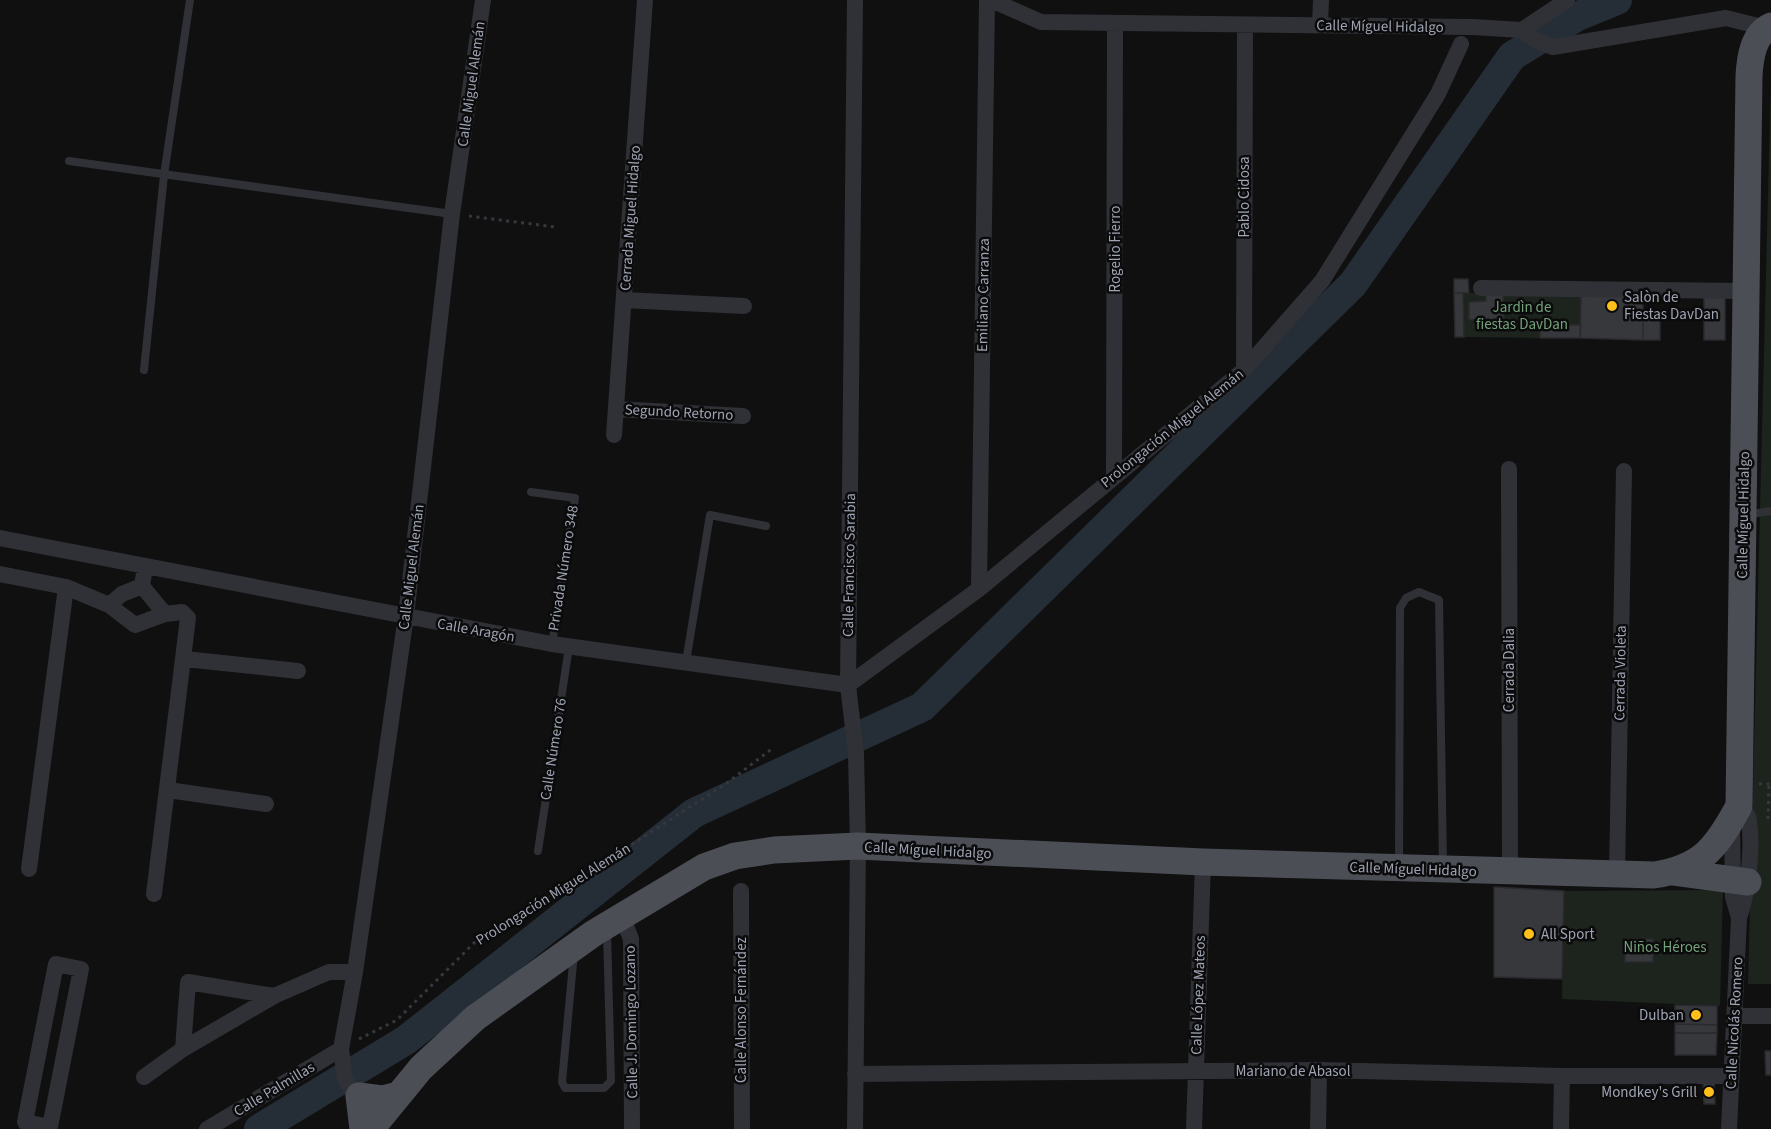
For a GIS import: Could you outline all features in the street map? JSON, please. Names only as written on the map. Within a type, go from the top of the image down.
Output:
[{"type":"main road","name":"Calle Míguel Hidalgo","points":[[369,1127],[421,1068],[475,1018],[574,946],[614,921],[704,867],[735,856],[774,850],[858,846],[1203,862],[1617,875],[1654,875],[1674,872],[1703,858],[1715,846],[1735,813],[1743,515],[1749,76],[1756,43],[1768,27]]},
{"type":"main road","points":[[1674,872],[1740,881]]},
{"type":"main road","points":[[355,1093],[382,1099],[398,1095]]},
{"type":"main road","points":[[355,1093],[369,1127]]},
{"type":"street","name":"Calle Miguel Alemán","points":[[355,1093],[342,1066],[341,1049],[355,972],[406,616],[452,214],[483,0]]},
{"type":"street","name":"Cerrada Miguel Hidalgo","points":[[614,435],[645,0]]},
{"type":"street","name":"Calle Francisco Sarabia","points":[[855,0],[848,685],[856,754],[858,846],[855,1129]]},
{"type":"street","name":"Calle Míguel Hidalgo","points":[[989,0],[1041,22],[1320,25],[1534,38],[1553,46],[1726,18],[1768,27]]},
{"type":"street","name":"Emiliano Carranza","points":[[979,589],[989,0]]},
{"type":"street","points":[[1320,25],[1321,0]]},
{"type":"street","points":[[1534,38],[1567,0]]},
{"type":"street","name":"Rogelio Fierro","points":[[1114,474],[1115,24]]},
{"type":"street","name":"Pablo Cidosa","points":[[1244,370],[1245,25]]},
{"type":"street","name":"Prolongación Miguel Alemán","points":[[848,685],[979,589],[1114,474],[1244,370],[1322,280],[1438,94],[1461,44]]},
{"type":"street","points":[[1481,288],[1746,291]]},
{"type":"street","points":[[624,300],[744,306]]},
{"type":"street","name":"Segundo Retorno","points":[[616,409],[743,416]]},
{"type":"street","name":"Cerrada Dalia","points":[[1509,469],[1510,872]]},
{"type":"street","name":"Cerrada Violeta","points":[[1617,875],[1624,471]]},
{"type":"street","name":"Calle Aragón","points":[[0,538],[569,647],[848,685]]},
{"type":"street","points":[[145,567],[142,586],[165,614]]},
{"type":"street","points":[[0,574],[66,586],[109,605],[135,625],[165,614],[182,612],[188,618],[154,894]]},
{"type":"street","points":[[29,869],[66,586]]},
{"type":"street","points":[[109,605],[122,594],[142,586]]},
{"type":"street","points":[[184,659],[298,671]]},
{"type":"street","points":[[168,790],[266,804]]},
{"type":"street","name":"Calle Nicolás Romero","points":[[1729,1129],[1739,918],[1733,897],[1740,881],[1750,821],[1735,813]]},
{"type":"street","name":"Calle López Mateos","points":[[1194,1129],[1194,1073],[1203,862]]},
{"type":"street","name":"Calle Alonso Fernández","points":[[741,891],[742,1129]]},
{"type":"street","name":"Calle J. Domingo Lozano","points":[[614,921],[631,939],[632,1129]]},
{"type":"street","points":[[56,964],[81,969],[50,1127],[39,1127],[25,1122],[56,964]]},
{"type":"street","points":[[144,1077],[183,1048],[274,996],[329,972],[355,972]]},
{"type":"street","points":[[183,1048],[188,982],[274,996]]},
{"type":"street","points":[[1734,1016],[1771,1016]]},
{"type":"street","name":"Calle Palmillas","points":[[207,1129],[341,1049]]},
{"type":"street","points":[[1318,1129],[1319,1070]]},
{"type":"street","name":"Mariano de Abasol","points":[[855,1074],[1194,1073],[1319,1070],[1562,1076],[1731,1076]]},
{"type":"street","points":[[1561,1129],[1562,1076]]},
{"type":"lane","points":[[144,370],[164,175],[189,0]]},
{"type":"lane","points":[[69,161],[452,214]]},
{"type":"lane","name":"Privada Número 348","points":[[531,492],[575,498],[552,644]]},
{"type":"lane","points":[[1743,515],[1771,512]]},
{"type":"lane","points":[[686,662],[710,515],[766,526]]},
{"type":"lane","points":[[1399,868],[1400,608],[1406,598],[1419,592],[1439,600],[1443,870]]},
{"type":"lane","name":"Calle Número 76","points":[[538,851],[569,647]]},
{"type":"lane","points":[[574,946],[562,1082],[565,1088],[604,1088],[611,1081],[614,921]]},
{"type":"path","points":[[452,214],[555,226]]},
{"type":"path","name":"Prolongación Miguel Alemán","points":[[341,1049],[397,1020],[477,940],[708,795],[772,748]]},
{"type":"path","points":[[1768,819],[1769,784]]},
{"type":"green space","points":[[1771,92],[1771,984],[1748,984],[1770,115]]},
{"type":"green space","name":"Jardìn de fiestas DavDan","points":[[1463,293],[1581,294],[1581,325],[1548,325],[1540,331],[1540,338],[1464,337]]},
{"type":"green space","name":"Niños Héroes","points":[[1723,890],[1720,1006],[1562,999],[1564,891]]},
{"type":"building","points":[[1454,279],[1468,279],[1469,293],[1454,293]]},
{"type":"building","points":[[1454,293],[1463,293],[1464,337],[1455,337]]},
{"type":"building","name":"Salòn de Fiestas DavDan","points":[[1581,294],[1643,295],[1643,340],[1580,338]]},
{"type":"building","points":[[1486,295],[1503,295],[1504,327],[1487,328],[1486,319],[1469,320],[1469,302],[1486,301]]},
{"type":"building","points":[[1704,295],[1725,295],[1725,340],[1704,340]]},
{"type":"building","points":[[1643,317],[1660,317],[1660,340],[1643,340]]},
{"type":"building","points":[[1548,325],[1581,325],[1580,338],[1540,338],[1540,331]]},
{"type":"building","name":"All Sport","points":[[1494,887],[1564,891],[1562,979],[1494,977]]},
{"type":"building","points":[[1625,939],[1653,939],[1653,962],[1625,962]]},
{"type":"building","name":"Dulban","points":[[1675,1005],[1717,1006],[1717,1025],[1675,1024]]},
{"type":"building","points":[[1675,1024],[1717,1025],[1717,1033],[1675,1033]]},
{"type":"building","points":[[1675,1033],[1717,1033],[1716,1055],[1675,1055]]},
{"type":"building","points":[[1765,1051],[1771,1051],[1771,1075],[1766,1075]]},
{"type":"building","name":"Mondkey's Grill","points":[[1714,1080],[1715,1104],[1704,1104],[1703,1081]]},
{"type":"waterway","points":[[259,1129],[406,1040],[694,813],[922,707],[1353,284],[1512,56],[1576,17],[1617,0]]},
{"type":"place","name":"Salòn de Fiestas DavDan","points":[[1612,306]]},
{"type":"place","name":"All Sport","points":[[1529,934]]},
{"type":"place","name":"Dulban","points":[[1696,1015]]},
{"type":"place","name":"Mondkey's Grill","points":[[1709,1092]]}]
